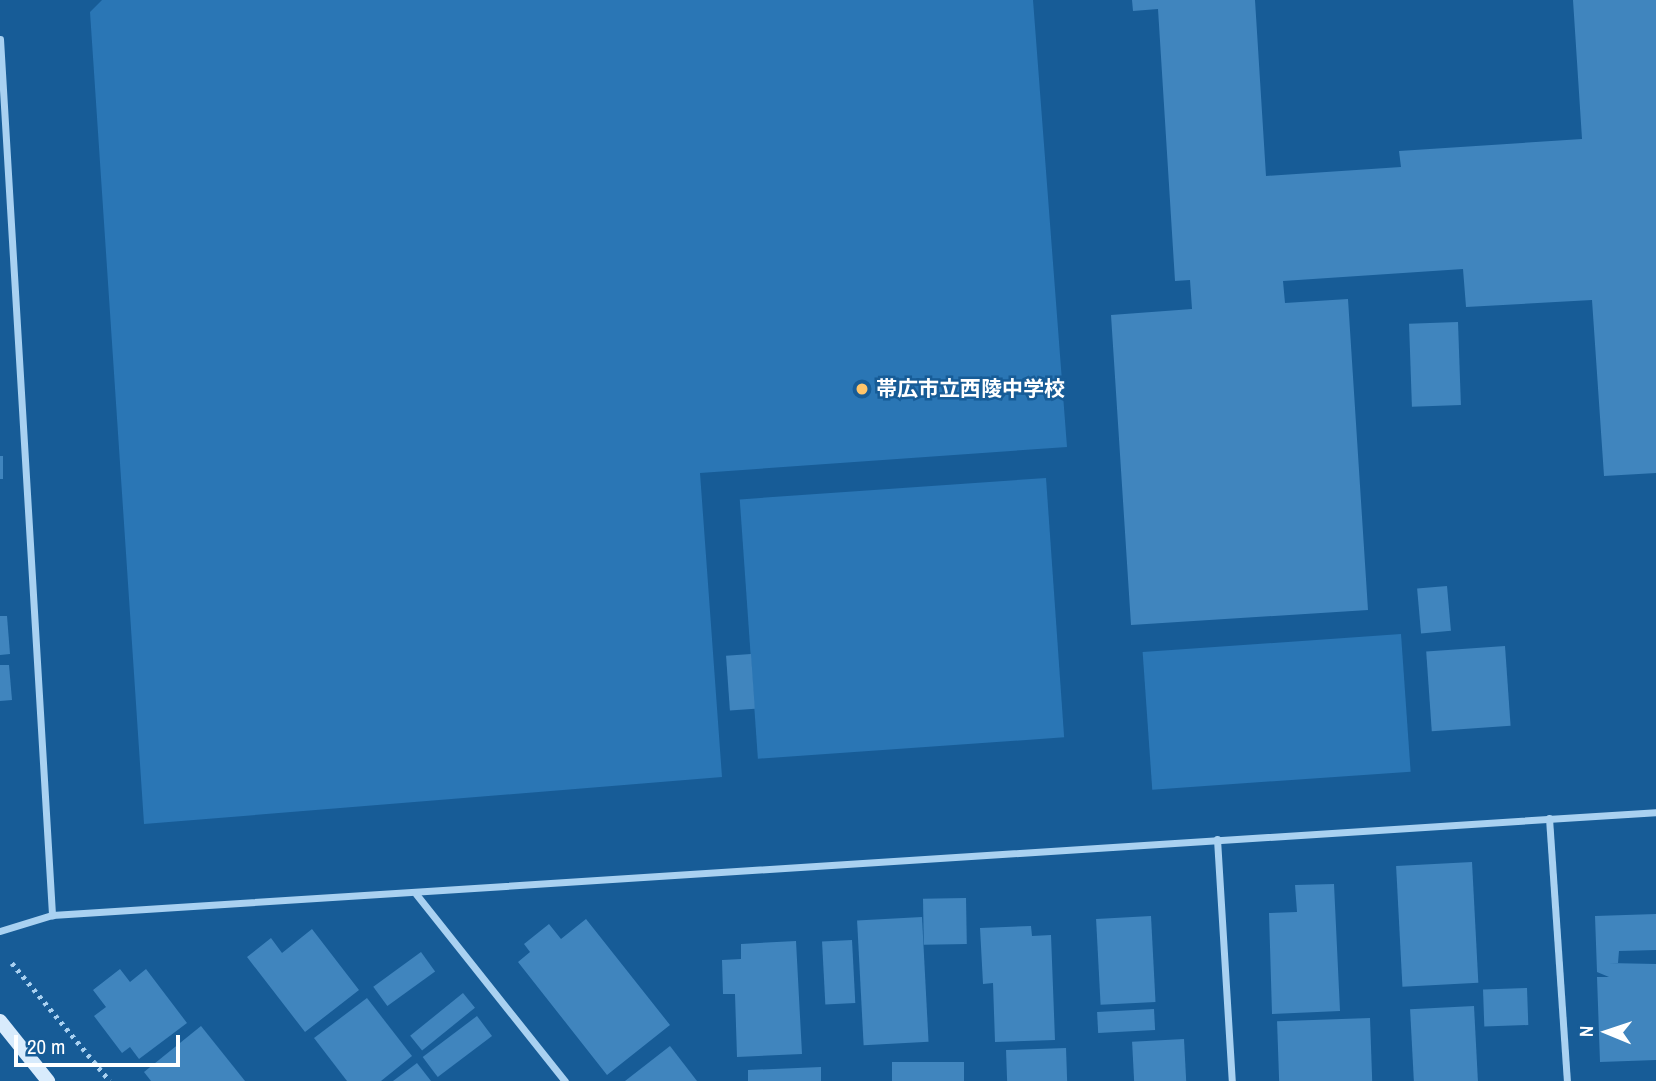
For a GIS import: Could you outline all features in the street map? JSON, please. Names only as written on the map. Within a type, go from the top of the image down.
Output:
[{"type":"street","points":[[0,39],[4,152],[52,915]]},
{"type":"street","points":[[0,931],[52,915],[416,894],[1656,812]]},
{"type":"street","points":[[1549,818],[1567,1081]]},
{"type":"street","points":[[1217,839],[1232,1081]]},
{"type":"street","points":[[416,894],[565,1081]]},
{"type":"street","points":[[0,1021],[48,1081]]},
{"type":"path","points":[[8,959],[110,1081]]},
{"type":"shaded area","points":[[102,0],[1033,0],[1067,447],[700,473],[722,777],[144,824],[90,12]]},
{"type":"shaded area","points":[[1046,478],[1064,737],[758,759],[740,499]]},
{"type":"shaded area","points":[[1401,634],[1411,772],[1152,790],[1143,652]]},
{"type":"building","points":[[1132,0],[1255,0],[1266,176],[1401,167],[1399,151],[1582,139],[1573,0],[1656,0],[1656,473],[1604,476],[1592,300],[1466,307],[1463,269],[1283,281],[1285,303],[1348,299],[1368,610],[1131,625],[1111,315],[1192,309],[1190,280],[1175,281],[1158,9],[1133,11]]},
{"type":"building","points":[[1458,322],[1461,405],[1412,407],[1409,324]]},
{"type":"building","points":[[0,456],[3,456],[3,479],[0,479]]},
{"type":"building","points":[[1447,586],[1451,631],[1421,633],[1417,589]]},
{"type":"building","points":[[0,616],[7,616],[10,654],[0,655]]},
{"type":"building","points":[[1505,646],[1511,726],[1432,731],[1426,652]]},
{"type":"building","points":[[751,654],[755,709],[730,711],[726,656]]},
{"type":"building","points":[[0,665],[9,665],[12,700],[0,701]]},
{"type":"building","points":[[1472,862],[1478,983],[1402,987],[1396,866]]},
{"type":"building","points":[[1334,884],[1340,1011],[1272,1014],[1269,913],[1297,912],[1295,885]]},
{"type":"building","points":[[966,898],[967,944],[924,945],[923,899]]},
{"type":"building","points":[[1656,914],[1656,950],[1619,951],[1618,963],[1608,963],[1656,964],[1656,1060],[1600,1062],[1597,977],[1609,977],[1597,972],[1595,916]]},
{"type":"building","points":[[1151,916],[1156,1002],[1101,1005],[1096,919]]},
{"type":"building","points":[[922,917],[929,1042],[864,1045],[857,920]]},
{"type":"building","points":[[586,919],[670,1025],[607,1075],[518,962],[530,952],[524,944],[549,924],[561,939]]},
{"type":"building","points":[[1031,926],[1032,936],[1051,935],[1055,1040],[995,1042],[993,983],[983,984],[980,928]]},
{"type":"building","points":[[312,929],[359,990],[305,1032],[247,957],[271,938],[282,953]]},
{"type":"building","points":[[852,940],[855,1003],[825,1004],[822,942]]},
{"type":"building","points":[[796,941],[802,1054],[737,1057],[735,994],[723,994],[722,960],[741,959],[741,944]]},
{"type":"building","points":[[421,952],[435,971],[387,1006],[373,987]]},
{"type":"building","points":[[120,969],[130,982],[146,969],[187,1023],[139,1059],[130,1047],[122,1053],[94,1016],[106,1007],[93,990]]},
{"type":"building","points":[[1527,988],[1528,1025],[1484,1027],[1483,990]]},
{"type":"building","points":[[463,993],[475,1008],[422,1051],[410,1036]]},
{"type":"building","points":[[367,998],[412,1056],[381,1081],[347,1081],[314,1038]]},
{"type":"building","points":[[1474,1006],[1478,1081],[1414,1081],[1410,1009]]},
{"type":"building","points":[[1154,1009],[1155,1030],[1098,1033],[1097,1012]]},
{"type":"building","points":[[477,1016],[492,1036],[438,1077],[423,1057]]},
{"type":"building","points":[[1370,1018],[1372,1081],[1279,1081],[1277,1021]]},
{"type":"building","points":[[201,1026],[245,1081],[151,1081],[144,1072]]},
{"type":"building","points":[[1184,1039],[1186,1081],[1134,1081],[1132,1042]]},
{"type":"building","points":[[670,1046],[697,1081],[625,1081]]},
{"type":"building","points":[[1066,1048],[1067,1081],[1007,1081],[1006,1050]]},
{"type":"building","points":[[892,1062],[964,1062],[964,1081],[892,1081]]},
{"type":"building","points":[[417,1063],[431,1081],[393,1081]]},
{"type":"building","points":[[821,1067],[821,1081],[748,1081],[748,1070]]},
{"type":"place","name":"帯広市立西陵中学校","points":[[862,389]]}]
